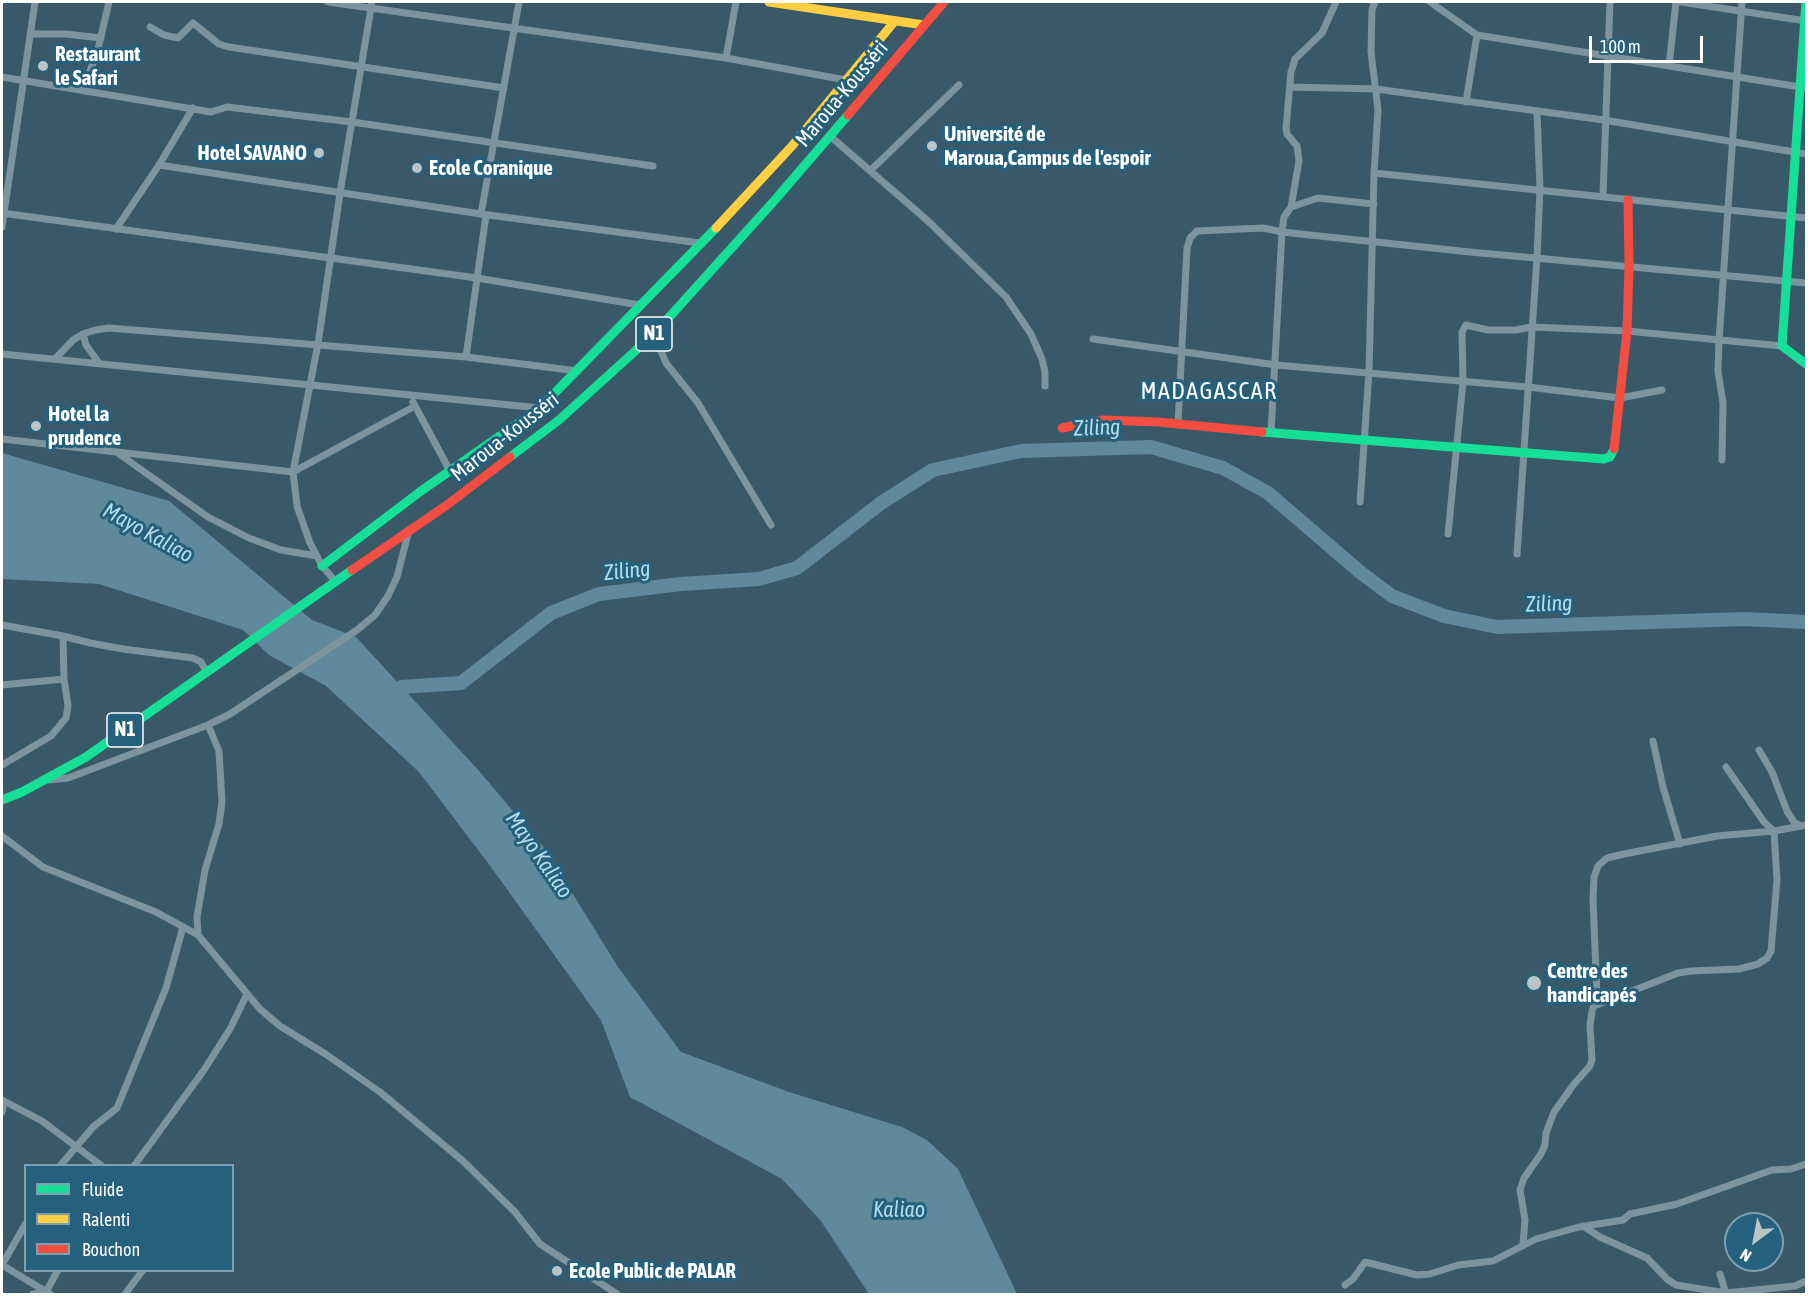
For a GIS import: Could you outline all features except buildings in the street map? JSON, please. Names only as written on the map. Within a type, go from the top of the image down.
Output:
[{"type":"main road","points":[[769,2],[924,25]]},
{"type":"main road","name":"Maroua-Kousséri","points":[[2,800],[86,757],[486,477],[559,420],[654,334],[830,136],[945,2]]},
{"type":"main road","points":[[1806,2],[1802,153],[1790,216],[1782,346],[1806,364]]},
{"type":"main road","points":[[322,566],[450,471],[540,408],[639,304],[738,206],[792,146],[894,22]]},
{"type":"main road","points":[[1062,428],[1104,420],[1178,423],[1365,441],[1604,459],[1610,457],[1613,453],[1627,331],[1628,200]]},
{"type":"street","points":[[2,226],[35,2]]},
{"type":"street","points":[[83,91],[101,38],[109,2]]},
{"type":"street","points":[[328,2],[371,5],[515,29],[726,58],[846,80]]},
{"type":"street","points":[[466,357],[494,142],[519,2]]},
{"type":"street","points":[[726,58],[736,2]]},
{"type":"street","points":[[1271,432],[1282,232],[1284,217],[1291,207],[1299,161],[1298,146],[1287,134],[1286,128],[1293,64],[1322,33],[1336,2]]},
{"type":"street","points":[[1360,502],[1369,372],[1371,242],[1378,110],[1371,52],[1372,10],[1375,2]]},
{"type":"street","points":[[1430,2],[1477,35],[1804,87]]},
{"type":"street","points":[[1603,196],[1610,2]]},
{"type":"street","points":[[1669,66],[1676,2]]},
{"type":"street","points":[[1681,2],[1742,6],[1806,21]]},
{"type":"street","points":[[336,582],[322,566],[310,543],[297,506],[293,472],[318,344],[371,5]]},
{"type":"street","points":[[1722,460],[1719,341],[1742,6]]},
{"type":"street","points":[[150,27],[164,35],[178,38],[193,23],[219,44],[229,47],[504,88]]},
{"type":"street","points":[[30,34],[66,34],[101,38]]},
{"type":"street","points":[[1466,102],[1477,35]]},
{"type":"street","points":[[2,76],[211,112],[227,107],[352,122],[653,166]]},
{"type":"street","points":[[871,170],[959,86]]},
{"type":"street","points":[[1290,87],[1376,89],[1604,120],[1802,153]]},
{"type":"street","points":[[116,229],[159,165],[193,108]]},
{"type":"street","points":[[1517,554],[1537,257],[1540,189],[1537,112]]},
{"type":"street","points":[[830,136],[928,221],[1006,297],[1031,334],[1042,359],[1045,386]]},
{"type":"street","points":[[159,165],[484,215],[700,243]]},
{"type":"street","points":[[1374,173],[1806,218]]},
{"type":"street","points":[[1291,207],[1318,198],[1374,204]]},
{"type":"street","points":[[3,213],[477,278],[639,304]]},
{"type":"street","points":[[1178,423],[1187,248],[1190,238],[1197,231],[1263,228],[1371,242],[1806,283]]},
{"type":"street","points":[[1448,534],[1463,382],[1462,332],[1466,325],[1488,330],[1516,330],[1532,327],[1627,331],[1782,346]]},
{"type":"street","points":[[55,359],[73,340],[83,334],[109,328],[466,357],[578,370]]},
{"type":"street","points":[[83,334],[86,345],[99,363]]},
{"type":"street","points":[[654,334],[666,363],[698,403],[771,525]]},
{"type":"street","points":[[1093,339],[1276,365],[1528,387],[1620,398],[1662,390]]},
{"type":"street","points":[[2,354],[540,408]]},
{"type":"street","points":[[410,396],[450,471]]},
{"type":"street","points":[[2,439],[293,472],[415,406]]},
{"type":"street","points":[[117,452],[208,517],[249,538],[281,550],[317,556]]},
{"type":"street","points":[[45,779],[53,781],[68,778],[208,725],[230,714],[357,630],[375,615],[388,596],[397,577],[409,530]]},
{"type":"street","points":[[2,625],[123,649],[193,658],[201,662],[207,673]]},
{"type":"street","points":[[2,765],[38,744],[60,727],[66,718],[68,706],[64,679],[63,636]]},
{"type":"street","points":[[2,685],[64,679]]},
{"type":"street","points":[[198,935],[197,918],[205,870],[219,824],[222,802],[219,751],[208,725]]},
{"type":"street","points":[[1653,741],[1663,787],[1680,844]]},
{"type":"street","points":[[1759,750],[1772,772],[1787,811],[1794,822],[1804,826]]},
{"type":"street","points":[[1594,1006],[1678,973],[1739,969],[1758,964],[1767,958],[1771,951],[1776,899],[1774,831],[1764,822],[1726,767]]},
{"type":"street","points":[[1523,1245],[1525,1220],[1520,1190],[1524,1178],[1541,1154],[1554,1112],[1590,1066],[1592,1060],[1590,1026],[1597,996],[1593,899],[1594,877],[1598,866],[1607,858],[1717,836],[1804,826]]},
{"type":"street","points":[[2,836],[43,867],[156,912],[198,935],[247,994],[280,1026],[380,1092],[463,1161],[515,1212],[540,1244],[613,1294]]},
{"type":"street","points":[[62,1164],[93,1127],[117,1108],[166,988],[183,927]]},
{"type":"street","points":[[135,1164],[204,1070],[230,1029],[247,994]]},
{"type":"street","points":[[2,1112],[3,1101],[42,1122],[99,1164]]},
{"type":"street","points":[[1345,1285],[1353,1279],[1365,1262],[1417,1275],[1430,1274],[1458,1265],[1493,1262],[1536,1239],[1584,1226],[1623,1220],[1630,1214],[1677,1204],[1772,1170],[1791,1169],[1806,1164]]},
{"type":"street","points":[[24,1226],[2,1265],[48,1293]]},
{"type":"street","points":[[1584,1226],[1600,1238],[1647,1258],[1676,1285],[1726,1294],[1795,1286],[1806,1281]]},
{"type":"street","points":[[48,1293],[57,1272]]},
{"type":"street","points":[[125,1294],[142,1272]]},
{"type":"street","points":[[1720,1274],[1726,1294]]},
{"type":"street","points":[[33,1294],[48,1293]]},
{"type":"water","name":"Kaliao","points":[[2,453],[169,501],[312,620],[356,637],[480,772],[545,849],[618,967],[681,1052],[789,1092],[902,1127],[927,1140],[958,1169],[1017,1294],[869,1294],[821,1221],[782,1179],[630,1097],[601,1020],[491,867],[419,772],[326,686],[269,655],[243,630],[99,584],[2,579]]},
{"type":"waterway","name":"Ziling","points":[[401,687],[461,683],[551,613],[599,594],[681,584],[759,579],[797,568],[881,503],[933,470],[1021,451],[1151,447],[1223,468],[1268,493],[1360,572],[1392,596],[1444,616],[1497,627],[1744,619],[1806,622]]},
{"type":"traffic: fast","points":[[1806,2],[1782,346],[1806,364]]},
{"type":"traffic: fast","points":[[510,457],[559,420],[654,334],[848,115]]},
{"type":"traffic: fast","points":[[322,566],[421,491],[540,408],[716,228]]},
{"type":"traffic: fast","points":[[1262,432],[1604,459],[1610,457],[1614,449]]},
{"type":"traffic: fast","points":[[2,800],[22,792],[86,757],[352,570]]},
{"type":"traffic: slow","points":[[769,2],[924,25]]},
{"type":"traffic: slow","points":[[716,228],[792,146],[894,22]]},
{"type":"traffic: jam","points":[[848,115],[944,2]]},
{"type":"traffic: jam","points":[[1614,449],[1627,331],[1628,200]]},
{"type":"traffic: jam","points":[[1062,428],[1103,420],[1158,422],[1262,432]]},
{"type":"traffic: jam","points":[[352,570],[447,505],[510,457]]},
{"type":"place","name":"Restaurant le Safari","points":[[43,66]]},
{"type":"place","name":"Université de Maroua,Campus de l'espoir","points":[[932,146]]},
{"type":"place","name":"Hotel SAVANO","points":[[319,153]]},
{"type":"place","name":"Ecole Coranique","points":[[417,168]]},
{"type":"place","name":"Hotel la prudence","points":[[36,426]]},
{"type":"place","name":"Centre des handicapés","points":[[1534,983]]},
{"type":"place","name":"Ecole Public de PALAR","points":[[557,1271]]},
{"type":"district","name":"MADAGASCAR","points":[[1209,391]]},
{"type":"water label","name":"Mayo Kaliao","points":[[148,533]]},
{"type":"water label","name":"Mayo Kaliao","points":[[539,855]]}]
